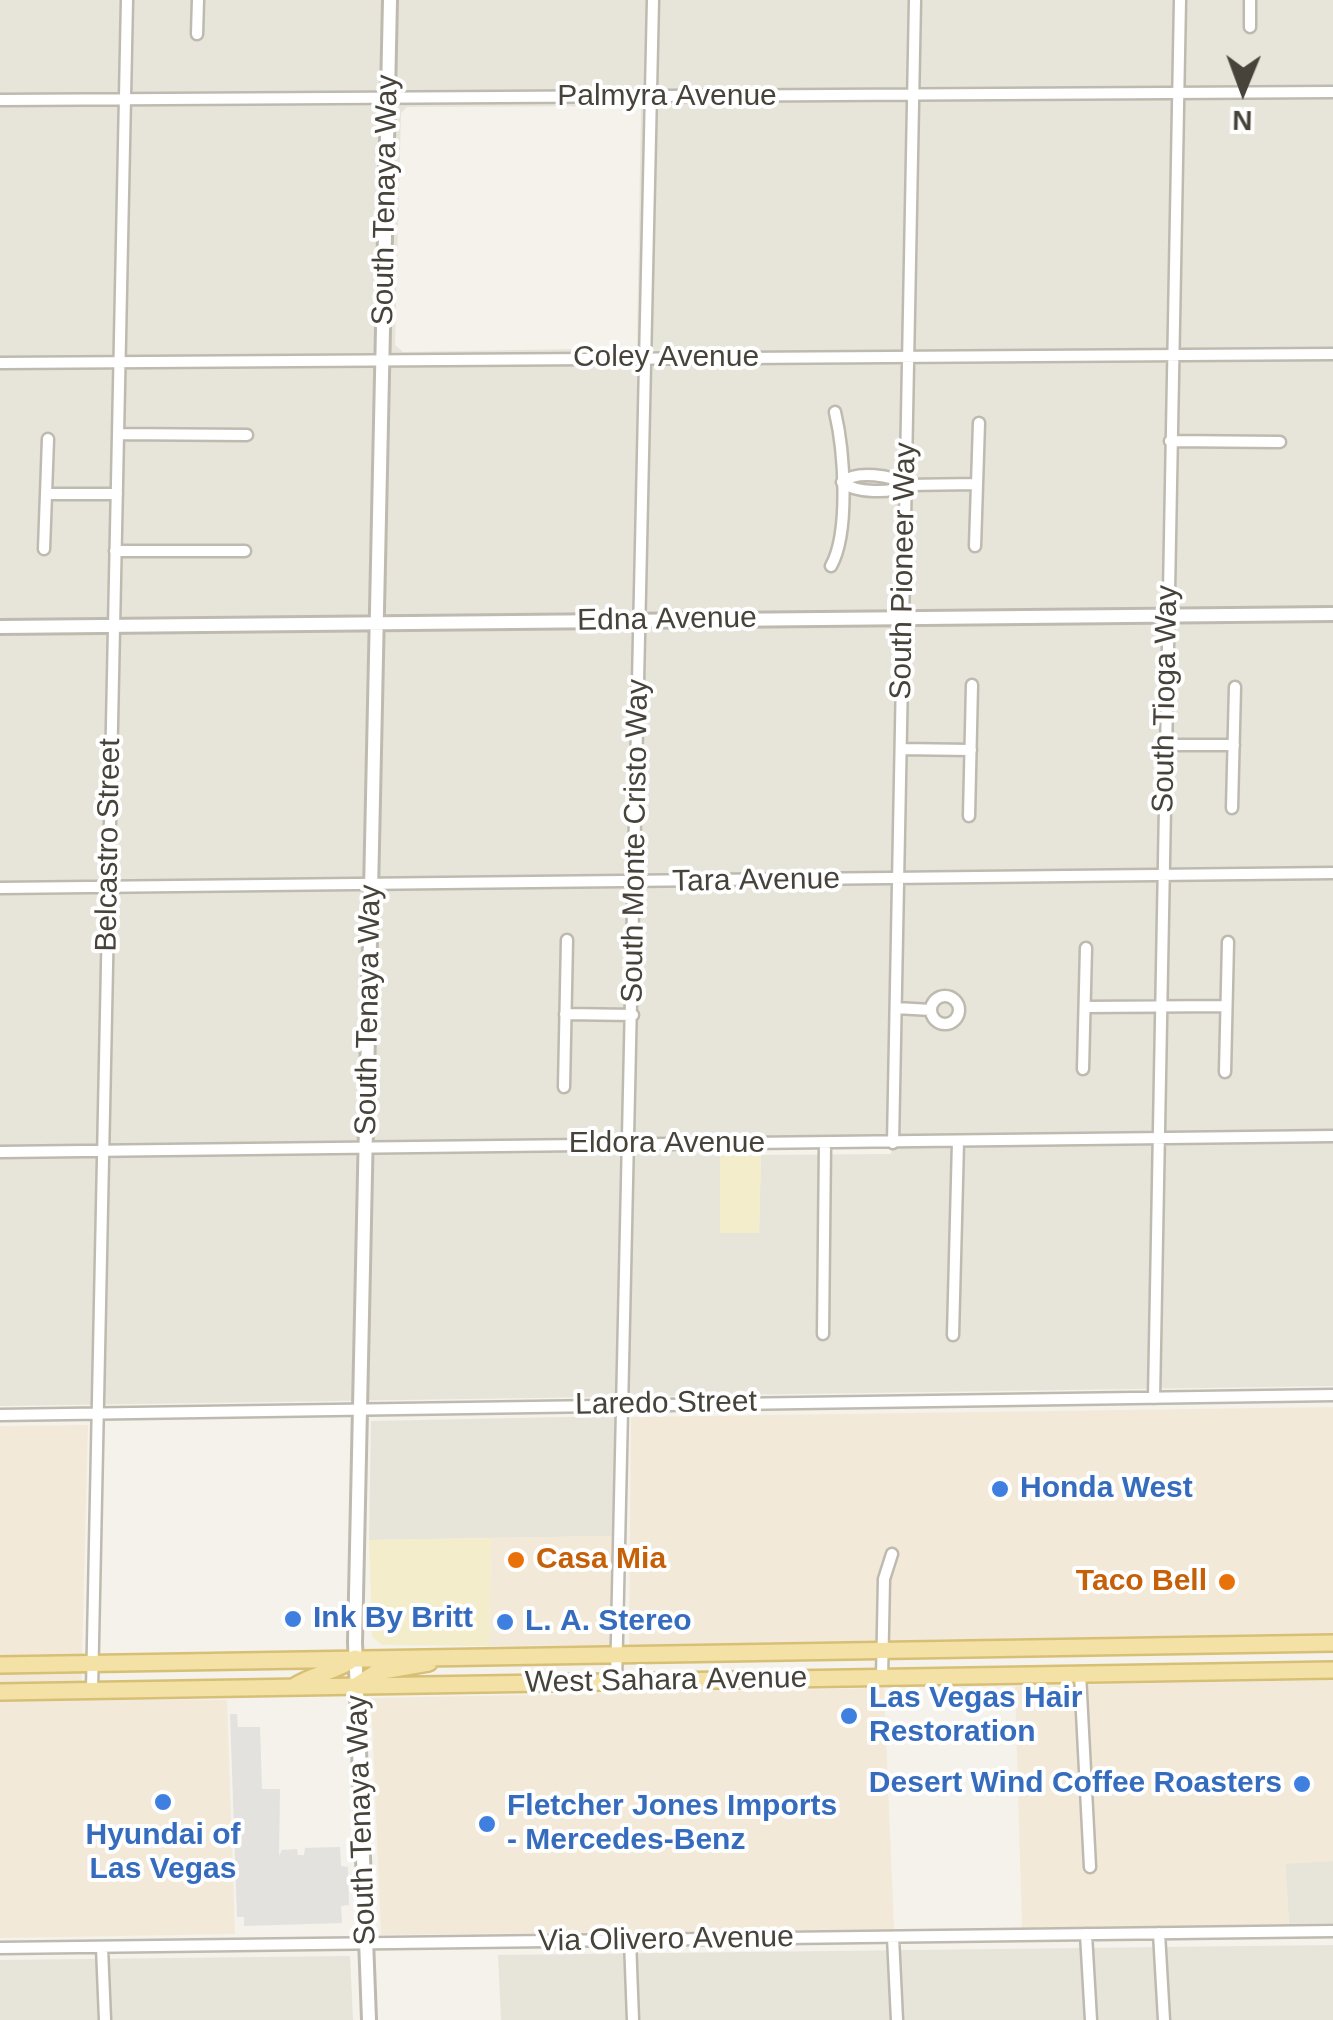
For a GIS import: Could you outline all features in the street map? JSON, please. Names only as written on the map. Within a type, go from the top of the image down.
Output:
[{"type":"main road","name":"West Sahara Avenue","points":[[0,1665],[1333,1643]]},
{"type":"main road","points":[[1144,1646],[1149,1673]]},
{"type":"main road","points":[[356,1686],[378,1672],[400,1671],[447,1657]]},
{"type":"main road","points":[[293,1687],[313,1674],[336,1672],[355,1658]]},
{"type":"main road","name":"West Sahara Avenue","points":[[0,1692],[1333,1670]]},
{"type":"street","name":"Belcastro Street","points":[[92,1690],[127,0]]},
{"type":"street","points":[[197,34],[198,0]]},
{"type":"street","name":"South Tenaya Way","points":[[369,2020],[355,1658],[390,0]]},
{"type":"street","name":"South Monte Cristo Way","points":[[616,1682],[634,1015],[652,0]]},
{"type":"street","name":"South Pioneer Way","points":[[894,1142],[915,0]]},
{"type":"street","name":"South Tioga Way","points":[[1154,1398],[1180,0]]},
{"type":"street","points":[[1250,0],[1250,27]]},
{"type":"street","name":"Palmyra Avenue","points":[[0,100],[1333,92]]},
{"type":"street","name":"Coley Avenue","points":[[0,364],[1333,354]]},
{"type":"street","points":[[832,566],[839,553],[842,482],[842,438],[835,412]]},
{"type":"street","points":[[975,546],[978,423]]},
{"type":"street","points":[[118,434],[247,435]]},
{"type":"street","points":[[44,549],[48,439]]},
{"type":"street","points":[[1170,442],[1280,442]]},
{"type":"street","points":[[842,482],[849,477],[894,477],[906,486],[977,484]]},
{"type":"street","points":[[46,494],[116,494]]},
{"type":"street","points":[[115,551],[245,551]]},
{"type":"street","name":"Edna Avenue","points":[[0,627],[1333,614]]},
{"type":"street","points":[[969,816],[972,685]]},
{"type":"street","points":[[1232,808],[1235,687]]},
{"type":"street","points":[[1165,745],[1234,744]]},
{"type":"street","points":[[901,748],[971,750]]},
{"type":"street","name":"Tara Avenue","points":[[0,888],[1333,873]]},
{"type":"street","points":[[564,1087],[567,940]]},
{"type":"street","points":[[1225,1072],[1228,942]]},
{"type":"street","points":[[1083,1069],[1086,948]]},
{"type":"street","points":[[1085,1007],[1226,1006]]},
{"type":"street","points":[[896,1008],[931,1010]]},
{"type":"street","points":[[565,1014],[634,1015]]},
{"type":"street","name":"Eldora Avenue","points":[[0,1152],[1333,1136]]},
{"type":"street","points":[[953,1335],[958,1142]]},
{"type":"street","points":[[823,1334],[825,1143]]},
{"type":"street","name":"Laredo Street","points":[[0,1415],[1333,1395]]},
{"type":"street","points":[[882,1678],[884,1574],[892,1554]]},
{"type":"street","points":[[1080,1674],[1090,1867]]},
{"type":"street","name":"Via Olivero Avenue","points":[[0,1948],[1333,1931]]},
{"type":"street","points":[[1086,1934],[1090,2020]]},
{"type":"street","points":[[1160,1934],[1164,2020]]},
{"type":"street","points":[[893,1937],[898,2020]]},
{"type":"street","points":[[630,1940],[633,2020]]},
{"type":"street","points":[[102,1947],[104,2020]]},
{"type":"shaded area","points":[[0,0],[1333,0],[1333,1386],[0,1406]],"holes":[[[641,106],[637,348],[403,352],[395,345],[401,113],[407,107]],[[893,1135],[891,1154],[761,1155],[759,1232],[721,1233],[721,1136]]]},
{"type":"shaded area","points":[[1333,1407],[1333,1633],[629,1645],[631,1417]]},
{"type":"shaded area","points":[[615,1416],[613,1536],[369,1540],[371,1421]]},
{"type":"shaded area","points":[[88,1425],[81,1699],[227,1700],[235,1934],[0,1938],[0,1426]]},
{"type":"shaded area","points":[[613,1536],[609,1645],[489,1646],[491,1538]]},
{"type":"shaded area","points":[[1333,1680],[1333,1861],[1285,1864],[1289,1924],[1022,1928],[1015,1686]]},
{"type":"shaded area","points":[[884,1688],[894,1929],[381,1935],[371,1698]]},
{"type":"shaded area","points":[[230,1714],[237,1714],[238,1727],[260,1727],[262,1789],[280,1789],[279,1856],[282,1850],[297,1849],[298,1855],[304,1855],[305,1848],[340,1847],[341,1866],[348,1867],[349,1905],[341,1906],[342,1923],[244,1926],[244,1917],[237,1917]]},
{"type":"shaded area","points":[[1333,1861],[1333,1923],[1289,1924],[1285,1863]]},
{"type":"shaded area","points":[[1333,1945],[1333,2020],[501,2020],[498,1955]]},
{"type":"shaded area","points":[[350,1956],[353,2020],[0,2020],[0,1960]]},
{"type":"sand","points":[[720,1155],[761,1155],[759,1233],[720,1233]]},
{"type":"sand","points":[[491,1538],[489,1646],[382,1645],[372,1637],[369,1540]]},
{"type":"place","name":"Honda West","points":[[1000,1489]]},
{"type":"place","name":"Casa Mia","points":[[516,1560]]},
{"type":"place","name":"Taco Bell","points":[[1227,1582]]},
{"type":"place","name":"Ink By Britt","points":[[293,1619]]},
{"type":"place","name":"L. A. Stereo","points":[[505,1622]]},
{"type":"place","name":"Las Vegas Hair Restoration","points":[[849,1716]]},
{"type":"place","name":"Desert Wind Coffee Roasters","points":[[1302,1784]]},
{"type":"place","name":"Hyundai of Las Vegas","points":[[163,1802]]},
{"type":"place","name":"Fletcher Jones Imports - Mercedes-Benz","points":[[487,1824]]}]
